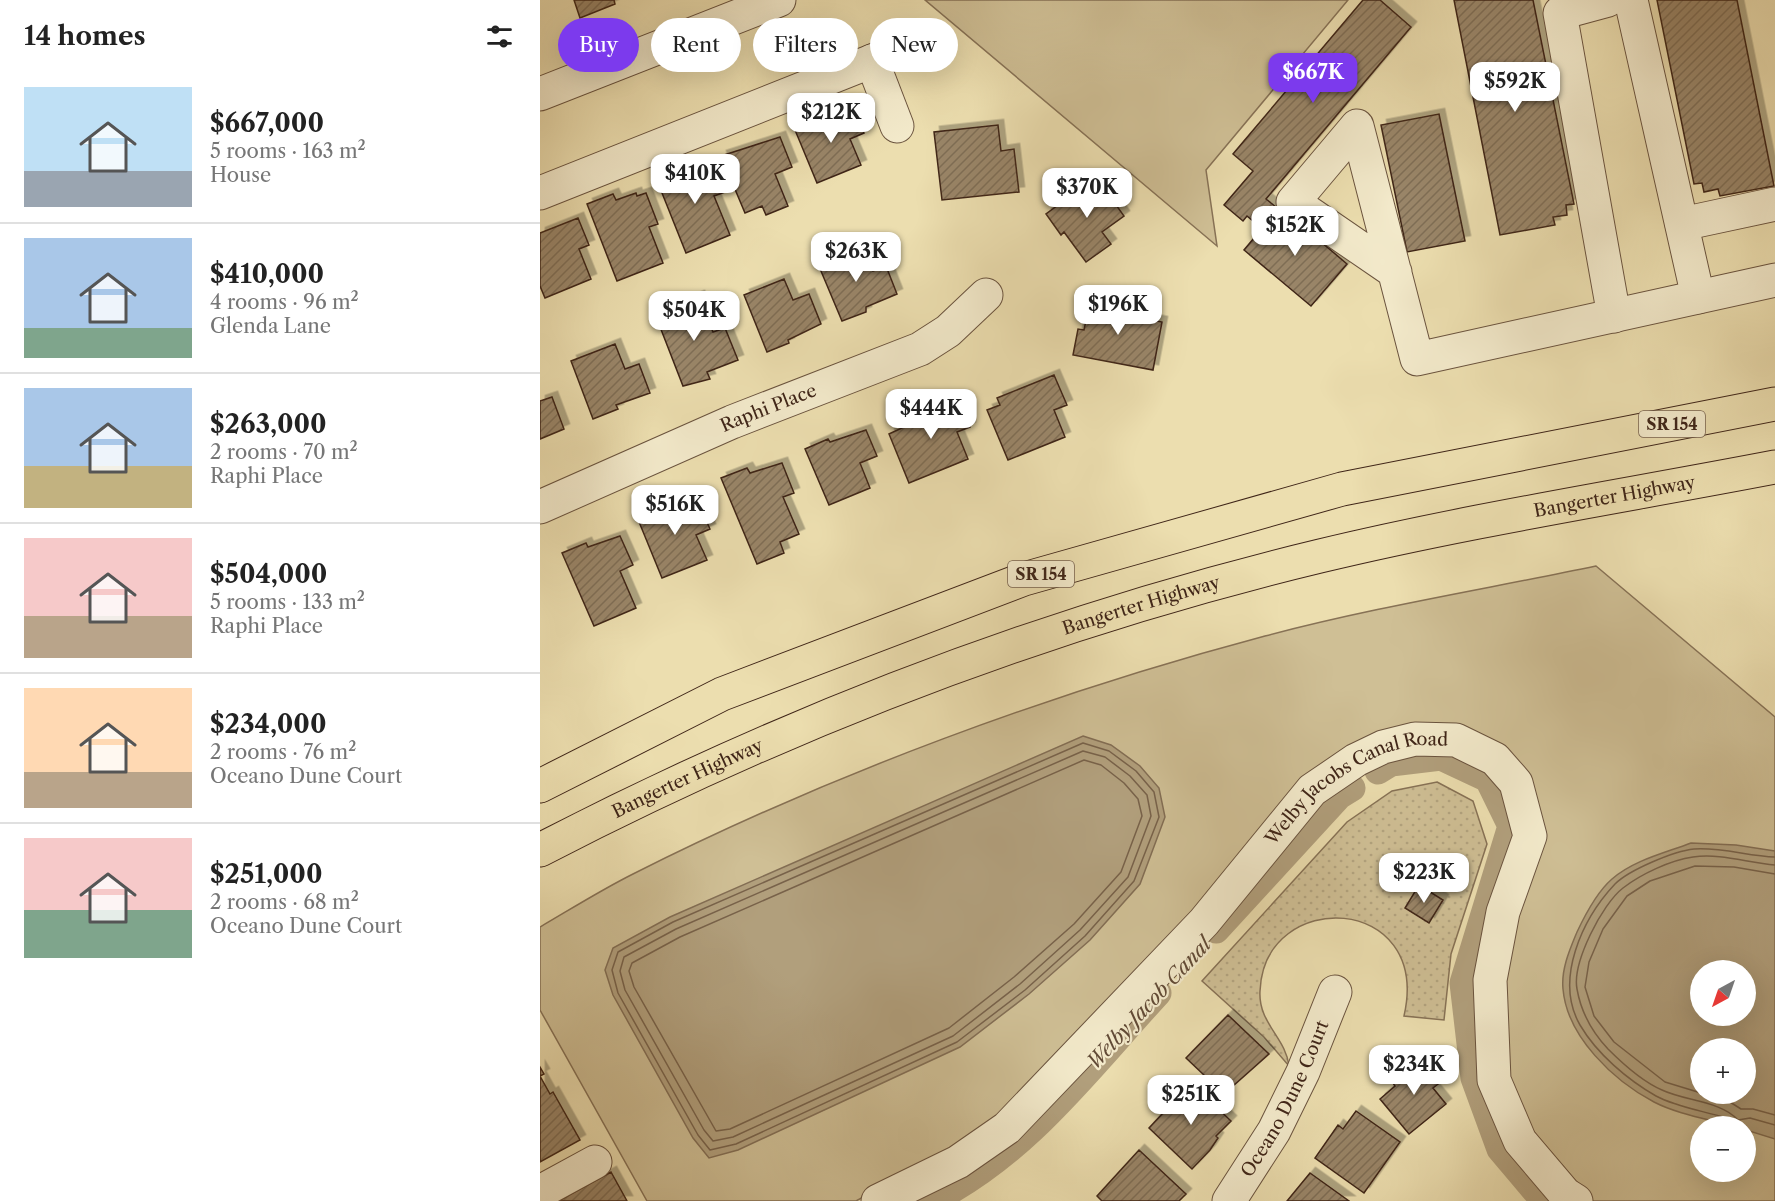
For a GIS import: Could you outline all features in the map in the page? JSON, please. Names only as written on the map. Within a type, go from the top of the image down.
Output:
[{"type":"highway","name":"SR 154","points":[[540,786],[723,694],[1024,579],[1342,489],[1775,404]]},
{"type":"highway","name":"Bangerter Highway","points":[[540,850],[654,793],[826,717],[1037,638],[1138,606],[1319,556],[1775,467]]},
{"type":"street","points":[[540,94],[779,0]]},
{"type":"street","points":[[1608,0],[1560,12],[1614,316]]},
{"type":"street","points":[[1631,0],[1698,297]]},
{"type":"street","points":[[540,192],[870,62]]},
{"type":"street","points":[[876,72],[897,126]]},
{"type":"street","points":[[1682,224],[1775,204]]},
{"type":"street","points":[[1395,272],[1417,359],[1775,280]]},
{"type":"street","name":"Raphi Place","points":[[540,507],[732,422],[920,349],[948,331],[986,295]]},
{"type":"street","name":"Welby Jacobs Canal Road","points":[[878,1201],[958,1162],[1007,1128],[1204,922],[1312,790],[1356,760],[1383,747],[1415,739],[1455,740],[1495,759],[1516,783],[1530,836],[1503,912],[1490,980],[1494,1080],[1520,1141],[1565,1194],[1576,1201]]},
{"type":"street","name":"Oceano Dune Court","points":[[1229,1201],[1275,1131],[1304,1072],[1335,992]]},
{"type":"street","points":[[540,1192],[595,1162]]},
{"type":"shaded area","points":[[925,0],[1348,0],[1206,170],[1217,246],[958,28],[958,18],[946,18]]},
{"type":"shaded area","points":[[1596,566],[1775,717],[1775,1201],[1593,1201],[1511,1105],[1501,974],[1527,876],[1504,754],[1350,755],[1006,1120],[856,1201],[647,1201],[540,1010],[540,927],[633,874],[708,837],[943,739],[1023,710],[1185,658],[1347,616]]},
{"type":"shaded area","points":[[1437,782],[1473,801],[1487,844],[1451,954],[1444,1020],[1404,1016],[1406,975],[1394,946],[1372,927],[1344,918],[1315,921],[1288,934],[1268,957],[1260,991],[1263,1012],[1283,1047],[1289,1066],[1264,1037],[1202,981],[1347,822],[1392,791]]},
{"type":"water","points":[[1083,736],[1111,745],[1140,766],[1159,788],[1165,817],[1140,884],[1090,940],[1029,994],[960,1047],[738,1150],[709,1158],[693,1138],[613,995],[605,970],[613,948],[670,917]]},
{"type":"water","points":[[1691,843],[1736,845],[1775,851],[1775,1139],[1756,1133],[1756,1116],[1693,1116],[1654,1102],[1609,1070],[1595,1056],[1573,1024],[1566,1007],[1563,974],[1577,932],[1588,911],[1607,884],[1621,872],[1650,858]]},
{"type":"building","points":[[574,0],[614,0],[615,4],[580,18]]},
{"type":"building","points":[[1363,0],[1380,0],[1411,27],[1266,199],[1276,207],[1260,227],[1247,216],[1243,221],[1224,205],[1253,171],[1233,154]]},
{"type":"building","points":[[1454,0],[1533,0],[1574,204],[1566,205],[1567,215],[1553,217],[1555,225],[1500,235]]},
{"type":"building","points":[[1657,0],[1737,0],[1774,186],[1720,196],[1718,189],[1704,192],[1702,183],[1694,184]]},
{"type":"building","points":[[854,109],[864,133],[850,139],[861,165],[817,183],[795,130],[841,111],[842,113]]},
{"type":"building","points":[[1439,114],[1465,241],[1407,252],[1381,125]]},
{"type":"building","points":[[998,125],[1001,151],[1014,149],[1019,192],[942,200],[934,132]]},
{"type":"building","points":[[780,137],[792,167],[775,174],[788,206],[766,215],[762,206],[745,213],[721,156]]},
{"type":"building","points":[[702,165],[703,169],[714,165],[725,192],[714,196],[730,235],[686,253],[656,178],[680,168],[682,172]]},
{"type":"building","points":[[1096,177],[1124,216],[1102,232],[1111,244],[1086,262],[1064,232],[1061,235],[1046,214]]},
{"type":"building","points":[[636,193],[637,196],[646,193],[658,224],[649,227],[663,263],[617,281],[587,204],[613,194],[616,200]]},
{"type":"building","points":[[1280,207],[1347,264],[1311,306],[1244,250]]},
{"type":"building","points":[[578,218],[589,245],[579,249],[591,279],[545,298],[540,286],[540,233]]},
{"type":"building","points":[[862,246],[873,271],[886,266],[897,294],[866,307],[866,312],[842,321],[818,264]]},
{"type":"building","points":[[784,279],[793,300],[809,294],[821,324],[788,340],[789,343],[767,352],[744,295]]},
{"type":"building","points":[[699,296],[713,332],[725,328],[738,360],[707,372],[710,379],[683,386],[655,314]]},
{"type":"building","points":[[1091,297],[1124,303],[1122,314],[1162,322],[1153,370],[1073,355],[1078,329],[1084,330]]},
{"type":"building","points":[[615,344],[625,369],[639,364],[650,393],[616,405],[618,409],[593,419],[571,361]]},
{"type":"building","points":[[1054,375],[1067,405],[1054,410],[1065,437],[1008,460],[987,410],[1000,405],[997,398]]},
{"type":"building","points":[[552,397],[564,429],[540,439],[540,401]]},
{"type":"building","points":[[957,398],[970,427],[957,432],[968,459],[909,483],[889,434],[902,428],[898,420]]},
{"type":"building","points":[[866,430],[877,456],[860,463],[870,488],[829,505],[805,449],[828,439],[830,442]]},
{"type":"building","points":[[782,463],[794,493],[783,497],[799,534],[780,542],[784,553],[757,564],[721,478],[747,468],[750,473]]},
{"type":"building","points":[[696,497],[710,529],[696,535],[707,560],[662,578],[637,517],[660,508],[662,511]]},
{"type":"building","points":[[620,536],[633,565],[620,571],[636,608],[594,626],[562,553],[586,543],[588,547]]},
{"type":"building","points":[[1419,885],[1443,900],[1429,923],[1405,908]]},
{"type":"building","points":[[1228,1015],[1269,1054],[1224,1094],[1186,1058]]},
{"type":"building","points":[[1423,1058],[1442,1081],[1433,1088],[1446,1104],[1409,1134],[1380,1099],[1395,1086],[1391,1080]]},
{"type":"building","points":[[540,1076],[550,1094],[553,1092],[580,1140],[540,1162]]},
{"type":"building","points":[[1191,1083],[1231,1121],[1216,1136],[1218,1138],[1210,1150],[1192,1169],[1149,1128]]},
{"type":"building","points":[[1356,1111],[1400,1142],[1364,1193],[1315,1158],[1338,1125],[1343,1129]]},
{"type":"building","points":[[1139,1150],[1186,1194],[1179,1201],[1102,1201],[1097,1196]]},
{"type":"building","points":[[611,1172],[627,1201],[558,1201]]},
{"type":"building","points":[[1310,1173],[1349,1201],[1287,1201]]},
{"type":"waterway","name":"Welby Jacob Canal","points":[[1378,771],[1391,763],[1441,757],[1488,779],[1511,826],[1463,983],[1474,1078],[1500,1149],[1544,1201]]},
{"type":"waterway","name":"Welby Jacob Canal","points":[[1216,930],[1339,796],[1352,788]]},
{"type":"waterway","name":"Welby Jacob Canal","points":[[931,1201],[965,1182],[1026,1135],[1054,1108],[1158,993]]}]
